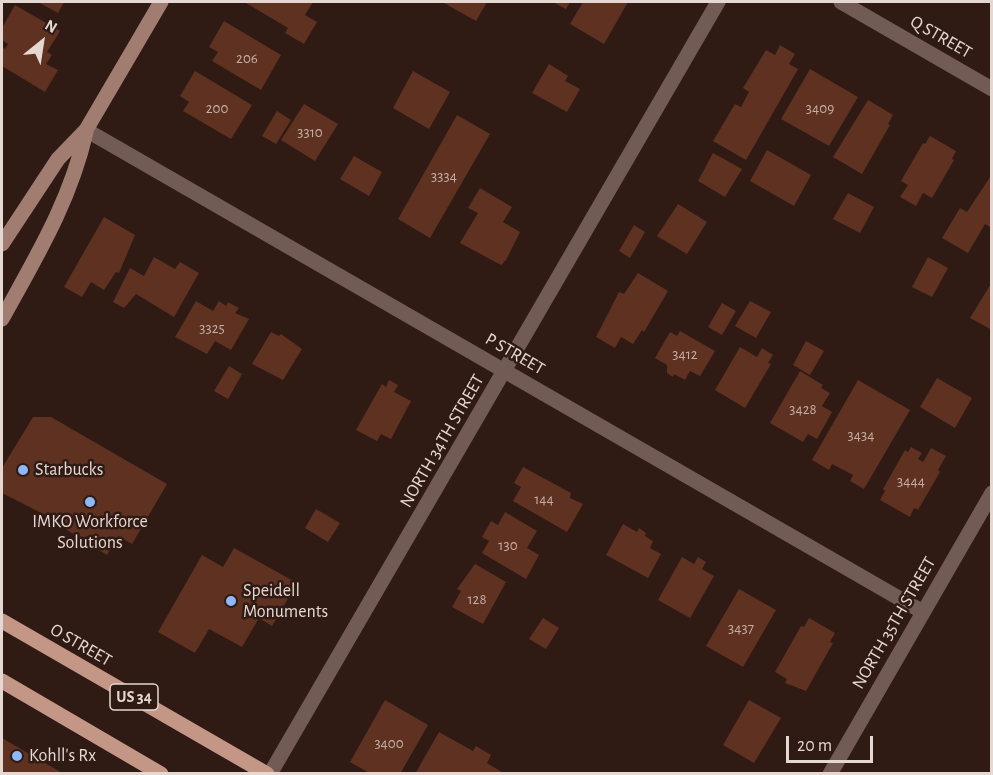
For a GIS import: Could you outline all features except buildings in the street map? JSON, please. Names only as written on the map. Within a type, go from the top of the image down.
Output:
[{"type":"main road","points":[[2,244],[58,159],[86,130],[161,2]]},
{"type":"main road","points":[[2,319],[59,215],[78,168],[86,130]]},
{"type":"main road","name":"O STREET","points":[[2,621],[269,774]]},
{"type":"main road","points":[[2,681],[161,774]]},
{"type":"street","name":"NORTH 34TH STREET","points":[[269,774],[718,2]]},
{"type":"street","name":"Q STREET","points":[[841,2],[992,89]]},
{"type":"street","name":"P STREET","points":[[86,130],[923,612]]},
{"type":"street","name":"NORTH 35TH STREET","points":[[830,774],[992,493]]},
{"type":"place","name":"Starbucks","points":[[23,470]]},
{"type":"place","name":"IMKO Workforce Solutions","points":[[90,502]]},
{"type":"place","name":"Speidell Monuments","points":[[231,601]]},
{"type":"place","name":"Kohll's Rx","points":[[17,756]]}]
